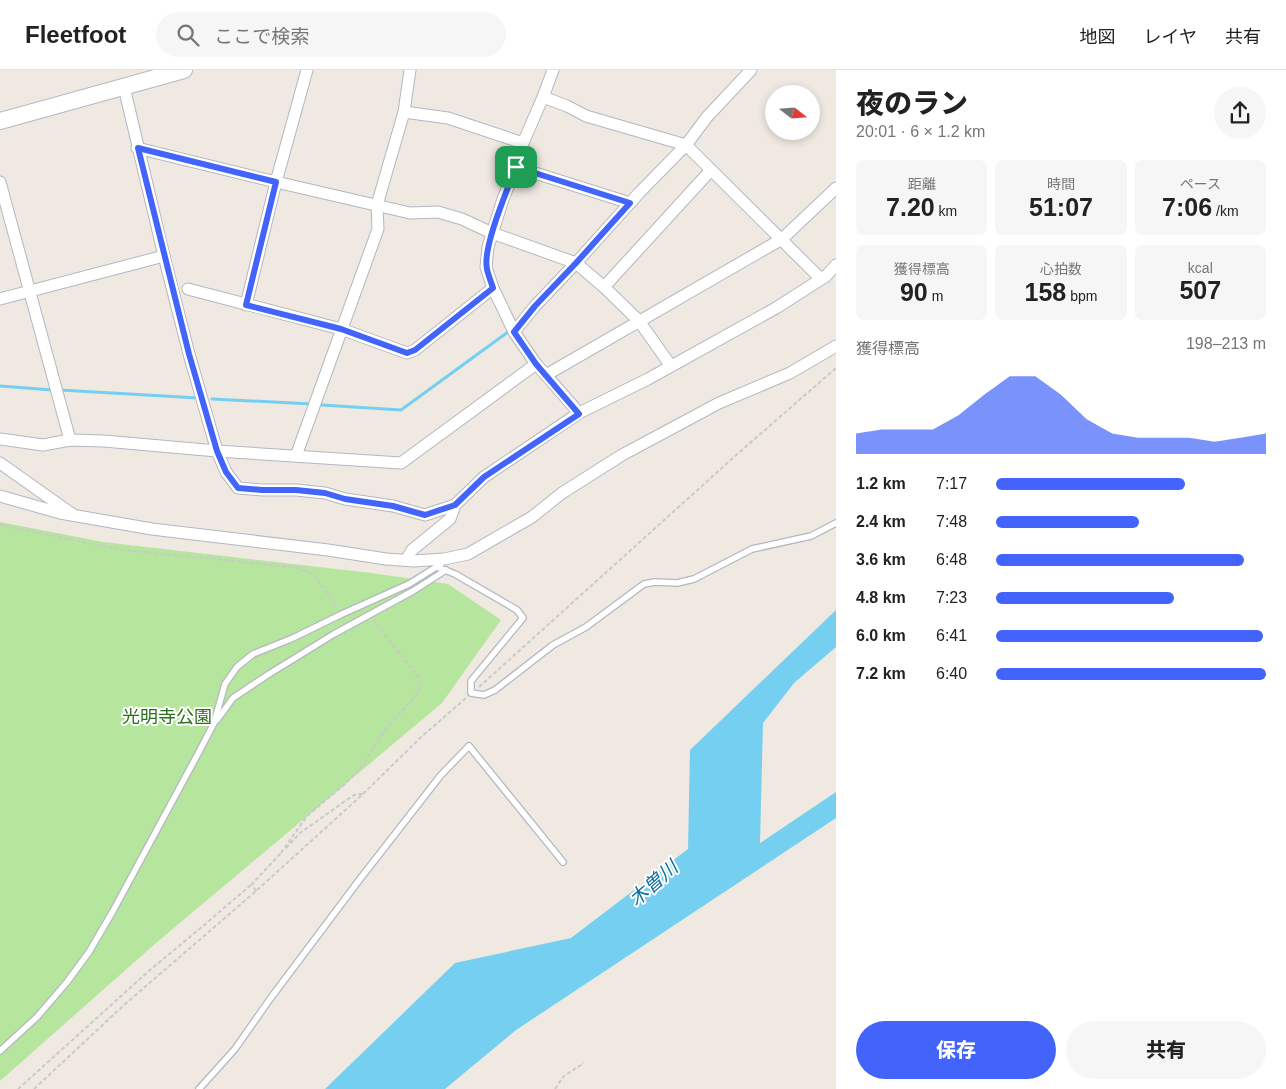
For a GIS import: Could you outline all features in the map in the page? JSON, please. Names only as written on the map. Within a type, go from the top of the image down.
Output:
[{"type":"main road","points":[[0,121],[124,87],[153,74],[184,70]]},
{"type":"street","points":[[246,305],[276,182],[307,70]]},
{"type":"street","points":[[296,456],[378,230],[377,205],[404,112],[410,70]]},
{"type":"street","points":[[553,70],[523,143],[492,233],[488,247],[486,267],[493,288],[514,332],[536,364],[579,414]]},
{"type":"street","points":[[514,332],[535,306],[686,145],[707,117],[751,70]]},
{"type":"street","points":[[124,87],[189,354],[217,451],[226,472],[238,488],[325,493],[345,499],[393,506],[425,515],[455,505],[484,477],[579,414],[648,379],[776,308],[822,279],[836,264]]},
{"type":"street","points":[[543,97],[586,116],[686,145],[822,279]]},
{"type":"street","points":[[404,112],[448,118],[523,143]]},
{"type":"street","points":[[138,148],[410,213],[438,212],[462,219],[492,233],[576,263],[639,321],[671,366]]},
{"type":"street","points":[[516,167],[630,203]]},
{"type":"street","points":[[604,287],[712,170]]},
{"type":"street","points":[[0,182],[70,440]]},
{"type":"street","points":[[546,375],[782,239],[836,188]]},
{"type":"street","points":[[0,300],[164,256]]},
{"type":"street","points":[[188,290],[341,329],[407,353],[415,350],[493,288]]},
{"type":"street","points":[[0,496],[74,516],[152,529],[442,566],[468,554],[532,517],[562,493],[622,455],[719,403],[790,372],[836,346]]},
{"type":"street","points":[[0,439],[43,445],[70,440],[104,441],[217,451],[401,463],[536,364]]},
{"type":"street","points":[[0,463],[74,516]]},
{"type":"street","points":[[406,560],[412,550],[450,519],[455,505]]},
{"type":"lane","points":[[442,566],[517,610],[523,618],[470,681],[471,693],[484,696],[495,690],[552,645],[586,627],[644,584],[694,580],[752,548],[811,536],[836,523]]},
{"type":"lane","points":[[214,723],[225,684],[237,667],[253,654],[293,638],[409,584],[442,566]]},
{"type":"lane","points":[[0,1050],[37,1017],[67,982],[89,952],[214,723],[233,698],[334,634],[413,590],[442,566]]},
{"type":"lane","points":[[199,1089],[235,1049],[360,879],[430,789],[470,746],[563,862]]},
{"type":"path","points":[[34,1089],[124,1005],[256,891],[363,794],[420,738],[836,368]]},
{"type":"path","points":[[0,525],[124,550],[298,568],[313,574],[342,614]]},
{"type":"path","points":[[281,853],[307,816],[345,784],[362,766],[388,726],[416,697],[420,688],[422,680],[374,621],[367,624]]},
{"type":"path","points":[[18,1089],[150,970],[252,884],[300,833],[354,796],[363,794]]},
{"type":"path","points":[[252,884],[256,891]]},
{"type":"path","points":[[555,1089],[564,1076],[584,1063]]},
{"type":"green space","name":"光明寺公園","points":[[0,522],[103,542],[371,573],[448,584],[501,620],[442,703],[156,943],[0,1081]]},
{"type":"water","name":"木曽川","points":[[836,610],[836,647],[794,683],[763,723],[760,843],[836,792],[836,818],[516,1030],[445,1089],[325,1089],[455,963],[571,938],[688,849],[690,750]]},
{"type":"waterway","points":[[322,405],[401,410],[508,332]]},
{"type":"waterway","points":[[0,386],[52,390]]},
{"type":"waterway","points":[[60,390],[198,398]]},
{"type":"waterway","points":[[212,399],[312,404]]},
{"type":"route","points":[[138,148],[276,182],[246,305],[341,329],[407,353],[415,350],[493,288],[486,267],[488,247],[516,167],[630,203],[535,306],[514,332],[536,364],[579,414],[484,477],[455,505],[425,515],[393,506],[345,499],[325,493],[238,488],[226,472],[217,451],[189,354],[138,148]]}]
